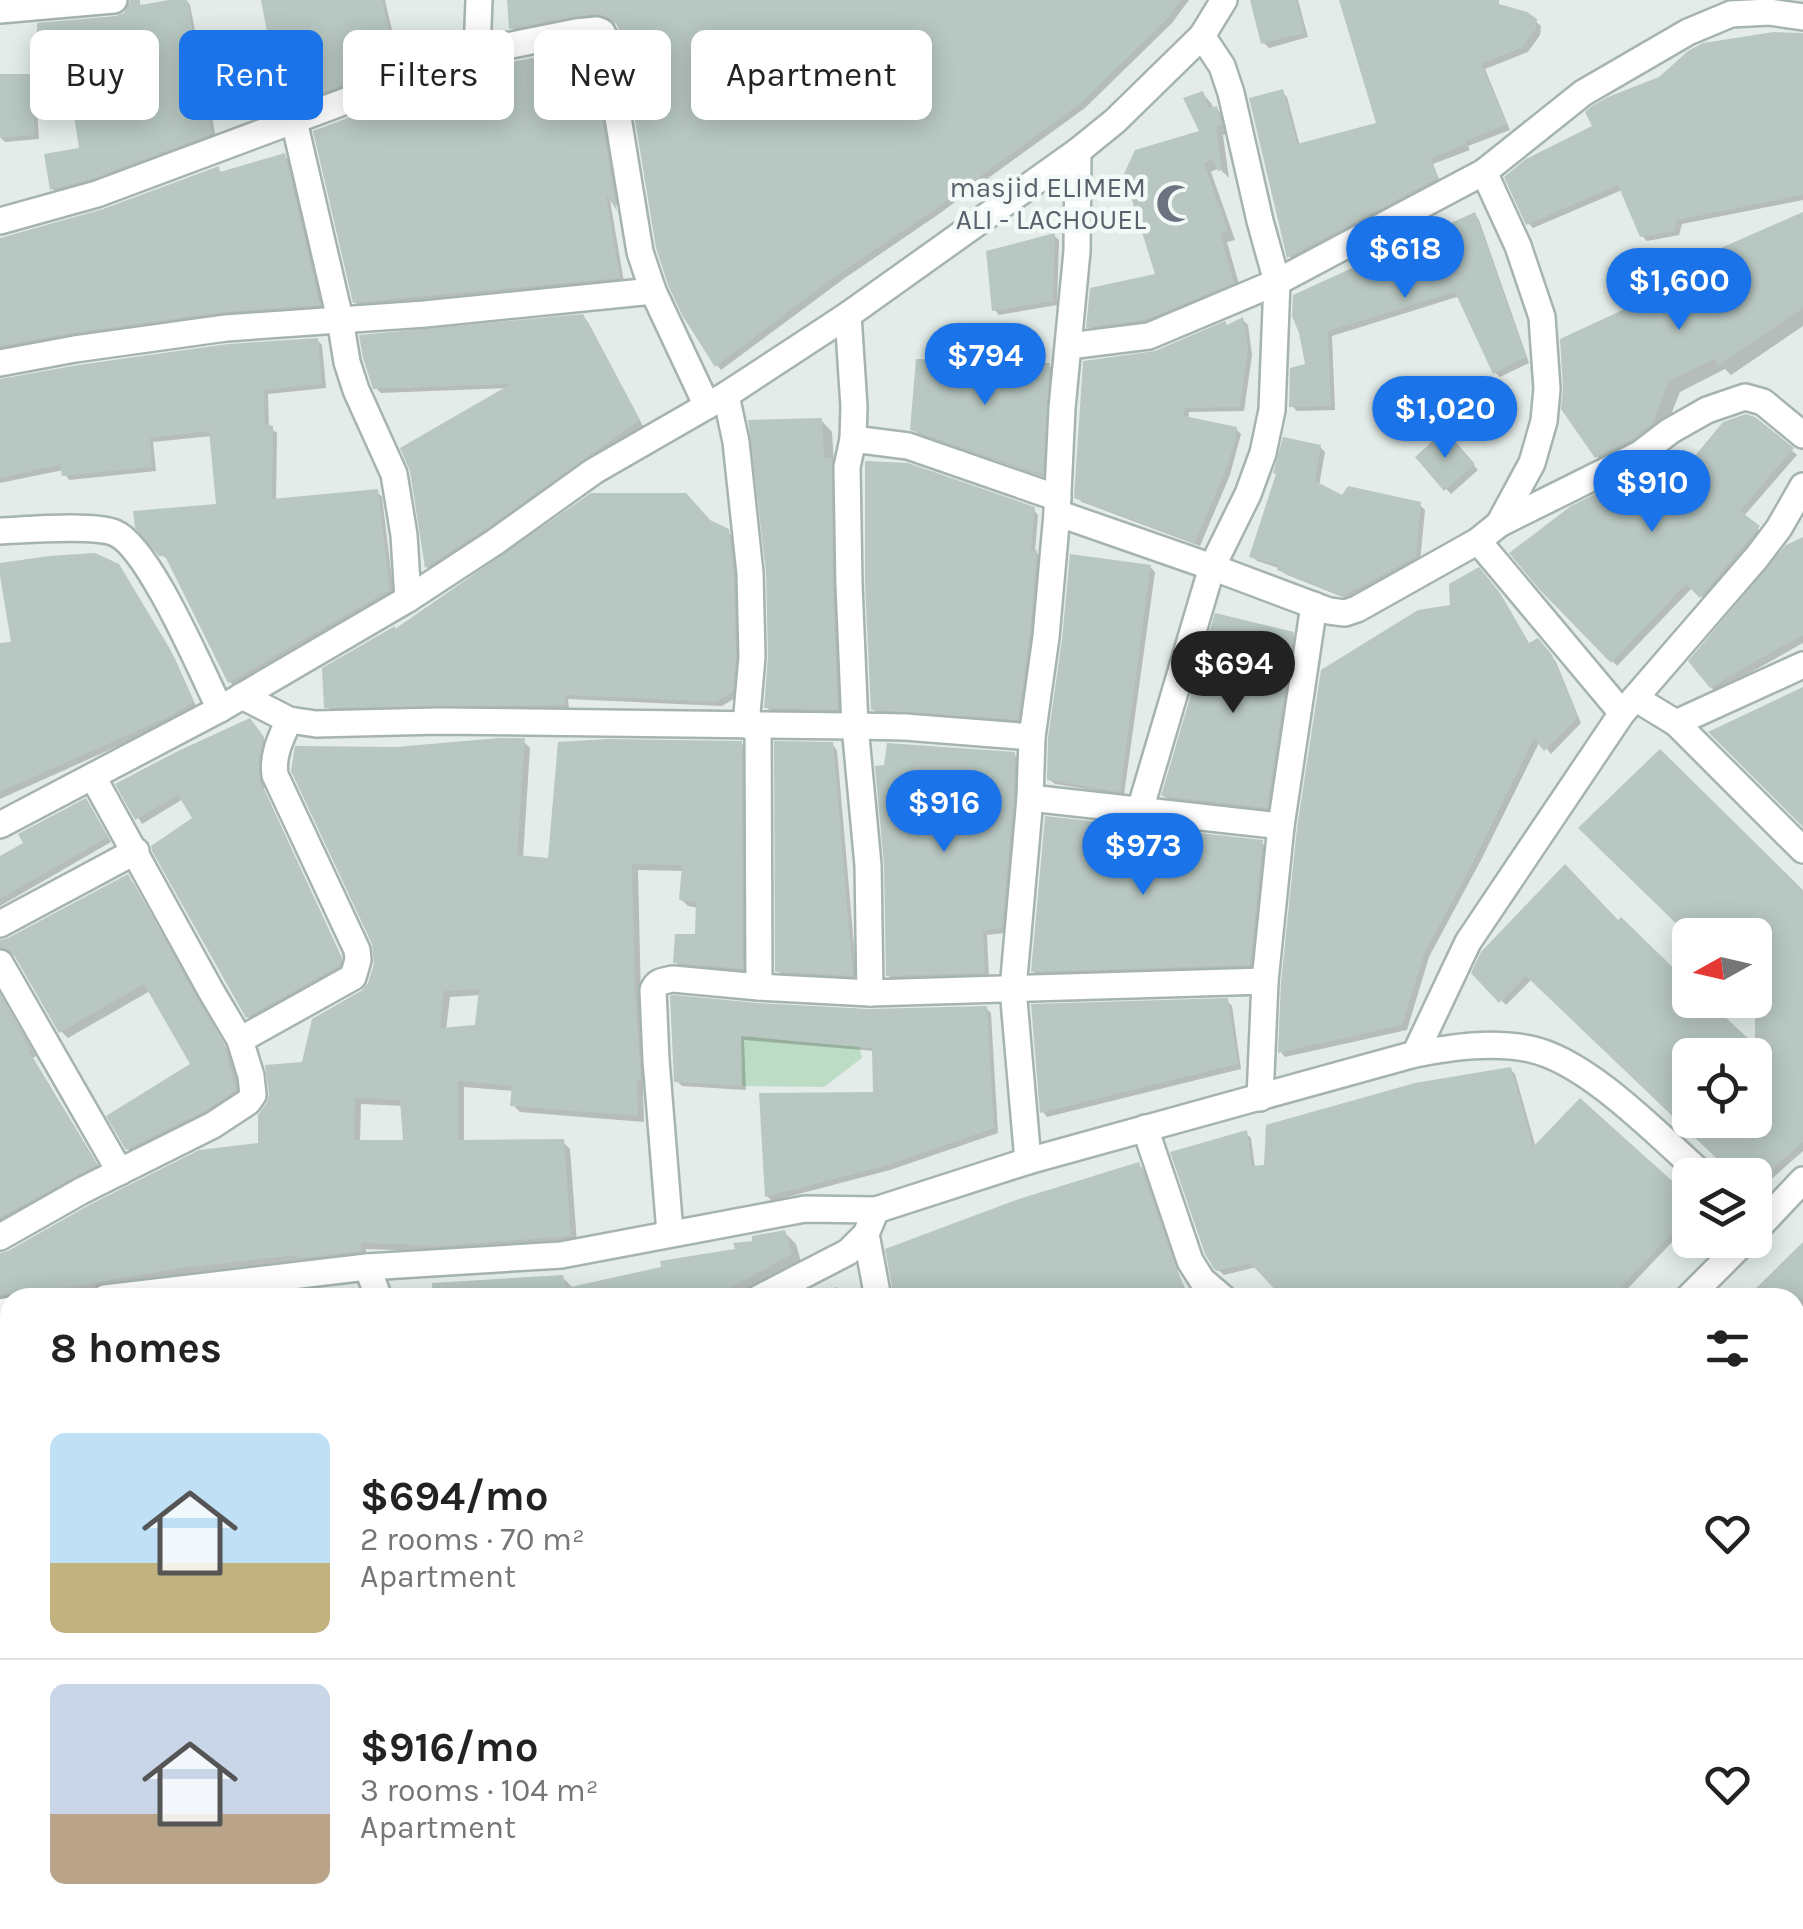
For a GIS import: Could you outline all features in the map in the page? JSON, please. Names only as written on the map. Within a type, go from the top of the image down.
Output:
[{"type":"street","points":[[0,10],[114,0]]},
{"type":"street","points":[[477,30],[478,0]]},
{"type":"street","points":[[0,825],[231,703],[408,600],[594,471],[717,401],[848,315],[1115,121],[1202,36],[1224,0]]},
{"type":"street","points":[[1069,346],[1149,336],[1277,282],[1484,172],[1582,93],[1729,7],[1803,17]]},
{"type":"street","points":[[514,44],[597,30],[606,38],[640,252],[653,291],[717,401],[736,442],[750,573],[759,987]]},
{"type":"street","points":[[1140,810],[1212,567],[1248,494],[1272,410],[1277,282],[1231,94],[1222,66],[1202,36]]},
{"type":"street","points":[[0,221],[97,194],[294,120],[347,362],[394,474],[404,535],[408,600]]},
{"type":"street","points":[[1028,1162],[1013,989],[1032,737],[1058,506],[1062,408],[1077,251],[1078,151]]},
{"type":"street","points":[[1484,172],[1518,246],[1542,317],[1547,389],[1544,421],[1532,464],[1499,524]]},
{"type":"street","points":[[0,363],[226,328],[425,314],[653,291]]},
{"type":"street","points":[[848,315],[854,408],[847,467],[849,586],[855,726],[868,865],[870,993]]},
{"type":"street","points":[[853,439],[908,446],[1212,567],[1329,611],[1345,612],[1357,609],[1478,540],[1499,524],[1640,454],[1708,410],[1745,397],[1763,402],[1803,435]]},
{"type":"street","points":[[1415,1054],[1468,942],[1628,705],[1757,557],[1803,486]]},
{"type":"street","points":[[0,531],[103,529],[122,536],[140,558],[231,703],[289,720],[316,724],[439,721],[855,726],[1032,737]]},
{"type":"street","points":[[1478,540],[1628,705],[1676,724],[1803,850]]},
{"type":"street","points":[[1260,1098],[1266,981],[1281,826],[1314,605]]},
{"type":"street","points":[[1676,724],[1803,665]]},
{"type":"street","points":[[240,1040],[353,977],[358,960],[357,950],[275,775],[276,751],[289,720]]},
{"type":"street","points":[[0,1237],[83,1190],[213,1126],[252,1095],[240,1040],[93,777]]},
{"type":"street","points":[[1030,798],[1281,826]]},
{"type":"street","points":[[0,924],[136,851]]},
{"type":"street","points":[[0,963],[120,1172]]},
{"type":"street","points":[[670,1233],[656,1060],[656,983],[672,979],[870,993],[1266,981]]},
{"type":"street","points":[[778,1288],[848,1252],[871,1222],[1028,1162],[1415,1054],[1453,1047],[1531,1049],[1564,1061],[1596,1081],[1684,1158]]},
{"type":"street","points":[[1146,1128],[1190,1260],[1211,1288]]},
{"type":"street","points":[[1772,1211],[1803,1180]]},
{"type":"street","points":[[189,1288],[367,1267],[561,1255],[805,1208],[871,1222]]},
{"type":"street","points":[[871,1222],[877,1288]]},
{"type":"street","points":[[1698,1288],[1726,1258]]},
{"type":"street","points":[[367,1267],[374,1288]]},
{"type":"green space","points":[[741,1036],[850,1046],[858,1042],[862,1058],[824,1087],[742,1086]]},
{"type":"building","points":[[130,0],[140,0],[140,5],[187,0],[193,30],[179,30],[179,120],[209,120],[212,134],[92,179],[50,190],[44,154],[79,148],[75,120],[159,120],[159,30],[37,30],[37,23],[124,13]]},
{"type":"building","points":[[261,0],[382,0],[389,30],[343,30],[343,85],[323,93],[323,30],[267,30]]},
{"type":"building","points":[[507,0],[1181,0],[1168,18],[1080,104],[840,273],[715,367],[682,315],[656,248],[635,120],[671,120],[671,30],[619,30],[608,17],[595,14],[509,29]]},
{"type":"building","points":[[1250,0],[1296,0],[1305,33],[1261,44]]},
{"type":"building","points":[[1339,0],[1499,0],[1499,4],[1537,19],[1536,29],[1523,47],[1481,64],[1507,124],[1430,159],[1438,178],[1287,258],[1249,98],[1283,89],[1297,144],[1376,123]]},
{"type":"building","points":[[1774,32],[1803,33],[1803,195],[1677,220],[1675,231],[1640,237],[1618,185],[1526,225],[1504,177],[1526,159],[1592,126],[1585,112],[1592,106],[1659,77],[1703,43]]},
{"type":"building","points":[[534,58],[534,120],[602,120],[617,211],[606,194],[620,278],[353,303],[313,131],[343,120],[514,120],[514,62]]},
{"type":"building","points":[[0,74],[30,74],[30,120],[34,120],[35,135],[0,138]]},
{"type":"building","points":[[1203,91],[1209,108],[1217,106],[1222,125],[1216,127],[1222,170],[1218,171],[1212,159],[1204,164],[1228,231],[1220,234],[1234,283],[1145,320],[1086,328],[1090,288],[1155,274],[1124,174],[1135,150],[1199,131],[1183,98]]},
{"type":"building","points":[[285,153],[320,305],[224,312],[0,346],[0,238],[103,209],[219,166],[220,172]]},
{"type":"building","points":[[1475,212],[1526,357],[1493,374],[1455,292],[1328,331],[1331,406],[1289,407],[1290,368],[1305,364],[1292,316],[1293,295]]},
{"type":"building","points":[[1803,212],[1803,308],[1718,366],[1714,359],[1669,381],[1652,424],[1595,458],[1561,409],[1560,339],[1670,288],[1662,274]]},
{"type":"building","points":[[1055,233],[1053,301],[992,311],[986,251]]},
{"type":"building","points":[[583,314],[640,420],[425,568],[410,471],[400,448],[511,384],[373,389],[359,335]]},
{"type":"building","points":[[1243,317],[1248,348],[1240,407],[1184,408],[1184,416],[1237,427],[1226,469],[1195,543],[1074,498],[1083,361],[1155,351]]},
{"type":"building","points":[[318,338],[322,384],[264,390],[265,424],[273,426],[272,499],[378,489],[390,590],[228,683],[165,556],[159,556],[135,528],[133,511],[216,504],[209,431],[150,438],[152,467],[62,476],[60,465],[0,478],[0,379],[228,344]]},
{"type":"building","points":[[916,359],[1050,363],[1043,475],[910,430]]},
{"type":"building","points":[[1746,414],[1794,448],[1740,511],[1760,526],[1700,598],[1686,584],[1611,663],[1509,553],[1571,506],[1648,468],[1665,455],[1684,469],[1723,422]]},
{"type":"building","points":[[822,418],[824,457],[832,458],[838,710],[764,708],[768,657],[766,572],[748,420]]},
{"type":"building","points":[[1445,430],[1475,464],[1444,491],[1415,457]]},
{"type":"building","points":[[1283,437],[1321,445],[1315,481],[1342,495],[1348,486],[1421,502],[1416,557],[1343,596],[1277,570],[1278,565],[1249,557],[1276,474],[1273,473]]},
{"type":"building","points":[[865,461],[908,463],[1035,507],[1031,549],[1037,550],[1018,720],[871,710]]},
{"type":"building","points":[[591,493],[686,493],[710,520],[729,529],[734,574],[733,692],[716,702],[565,695],[565,705],[324,708],[322,668],[395,629]]},
{"type":"building","points":[[1803,537],[1803,636],[1710,688],[1688,661],[1786,545]]},
{"type":"building","points":[[95,553],[119,564],[170,649],[194,702],[171,716],[0,792],[0,643],[11,642],[0,563]]},
{"type":"building","points":[[1070,554],[1151,565],[1120,792],[1047,780],[1048,738]]},
{"type":"building","points":[[1479,567],[1500,593],[1529,643],[1538,638],[1552,655],[1578,717],[1544,751],[1534,738],[1425,952],[1402,1025],[1278,1053],[1297,828],[1321,670],[1418,610],[1450,605],[1449,584]]},
{"type":"building","points":[[1215,613],[1294,632],[1267,808],[1161,796]]},
{"type":"building","points":[[1803,687],[1803,827],[1708,732]]},
{"type":"building","points":[[250,718],[264,737],[260,782],[342,958],[339,966],[246,1018],[152,851],[151,846],[192,818],[178,795],[135,820],[115,784]]},
{"type":"building","points":[[525,738],[517,855],[548,858],[558,742],[742,741],[743,969],[673,963],[675,934],[695,934],[696,902],[679,900],[682,865],[632,864],[641,1080],[637,1080],[638,1116],[510,1106],[512,1086],[458,1081],[458,1140],[564,1139],[571,1236],[441,1246],[361,1243],[361,1251],[181,1268],[61,1288],[0,1288],[0,1253],[199,1150],[258,1143],[258,1115],[269,1095],[265,1065],[302,1062],[312,1019],[368,983],[374,964],[372,944],[291,771],[295,746],[396,747]],"holes":[[[479,989],[475,1025],[440,1028],[444,991]],[[355,1098],[400,1100],[403,1140],[354,1140]]]},
{"type":"building","points":[[774,741],[833,742],[853,976],[775,972]]},
{"type":"building","points":[[887,743],[1015,752],[1002,928],[983,931],[985,973],[886,976],[884,865],[875,766],[884,765]]},
{"type":"building","points":[[1660,749],[1803,890],[1803,1142],[1772,1170],[1772,1158],[1716,1158],[1695,1138],[1772,1138],[1772,1038],[1755,1038],[1755,1018],[1772,1018],[1772,918],[1672,919],[1578,828]]},
{"type":"building","points":[[86,798],[108,837],[0,899],[0,856],[23,843],[18,834]]},
{"type":"building","points":[[1045,816],[1263,840],[1250,965],[1031,972]]},
{"type":"building","points":[[1565,864],[1618,920],[1621,917],[1672,967],[1672,1018],[1726,1018],[1748,1038],[1672,1038],[1672,1116],[1526,976],[1499,1003],[1471,973],[1481,952]]},
{"type":"building","points":[[128,874],[225,1047],[236,1090],[205,1111],[126,1150],[106,1116],[190,1064],[144,984],[59,1033],[14,955],[0,947],[0,940]]},
{"type":"building","points":[[0,996],[97,1165],[0,1218]]},
{"type":"building","points":[[670,996],[869,1009],[987,1006],[994,1128],[885,1166],[765,1197],[759,1093],[873,1092],[872,1048],[741,1036],[742,1086],[674,1082]]},
{"type":"building","points":[[1228,998],[1238,1064],[1040,1113],[1031,1004]]},
{"type":"building","points":[[1511,1067],[1533,1147],[1580,1098],[1672,1181],[1672,1233],[1620,1288],[1274,1288],[1250,1263],[1214,1269],[1205,1254],[1170,1152],[1247,1130],[1252,1166],[1264,1165],[1266,1125],[1415,1083]]},
{"type":"building","points":[[1139,1162],[1183,1288],[892,1288],[885,1249],[1019,1199]]},
{"type":"building","points":[[785,1230],[792,1254],[730,1288],[566,1288],[661,1267],[660,1261],[735,1249],[733,1243],[752,1241],[752,1236]]},
{"type":"building","points":[[1803,1242],[1803,1288],[1756,1288]]},
{"type":"building","points":[[563,1275],[566,1288],[432,1288],[432,1283]]},
{"type":"place","name":"masjid ELIMEM ALI - LACHOUEL","points":[[1176,203]]}]
